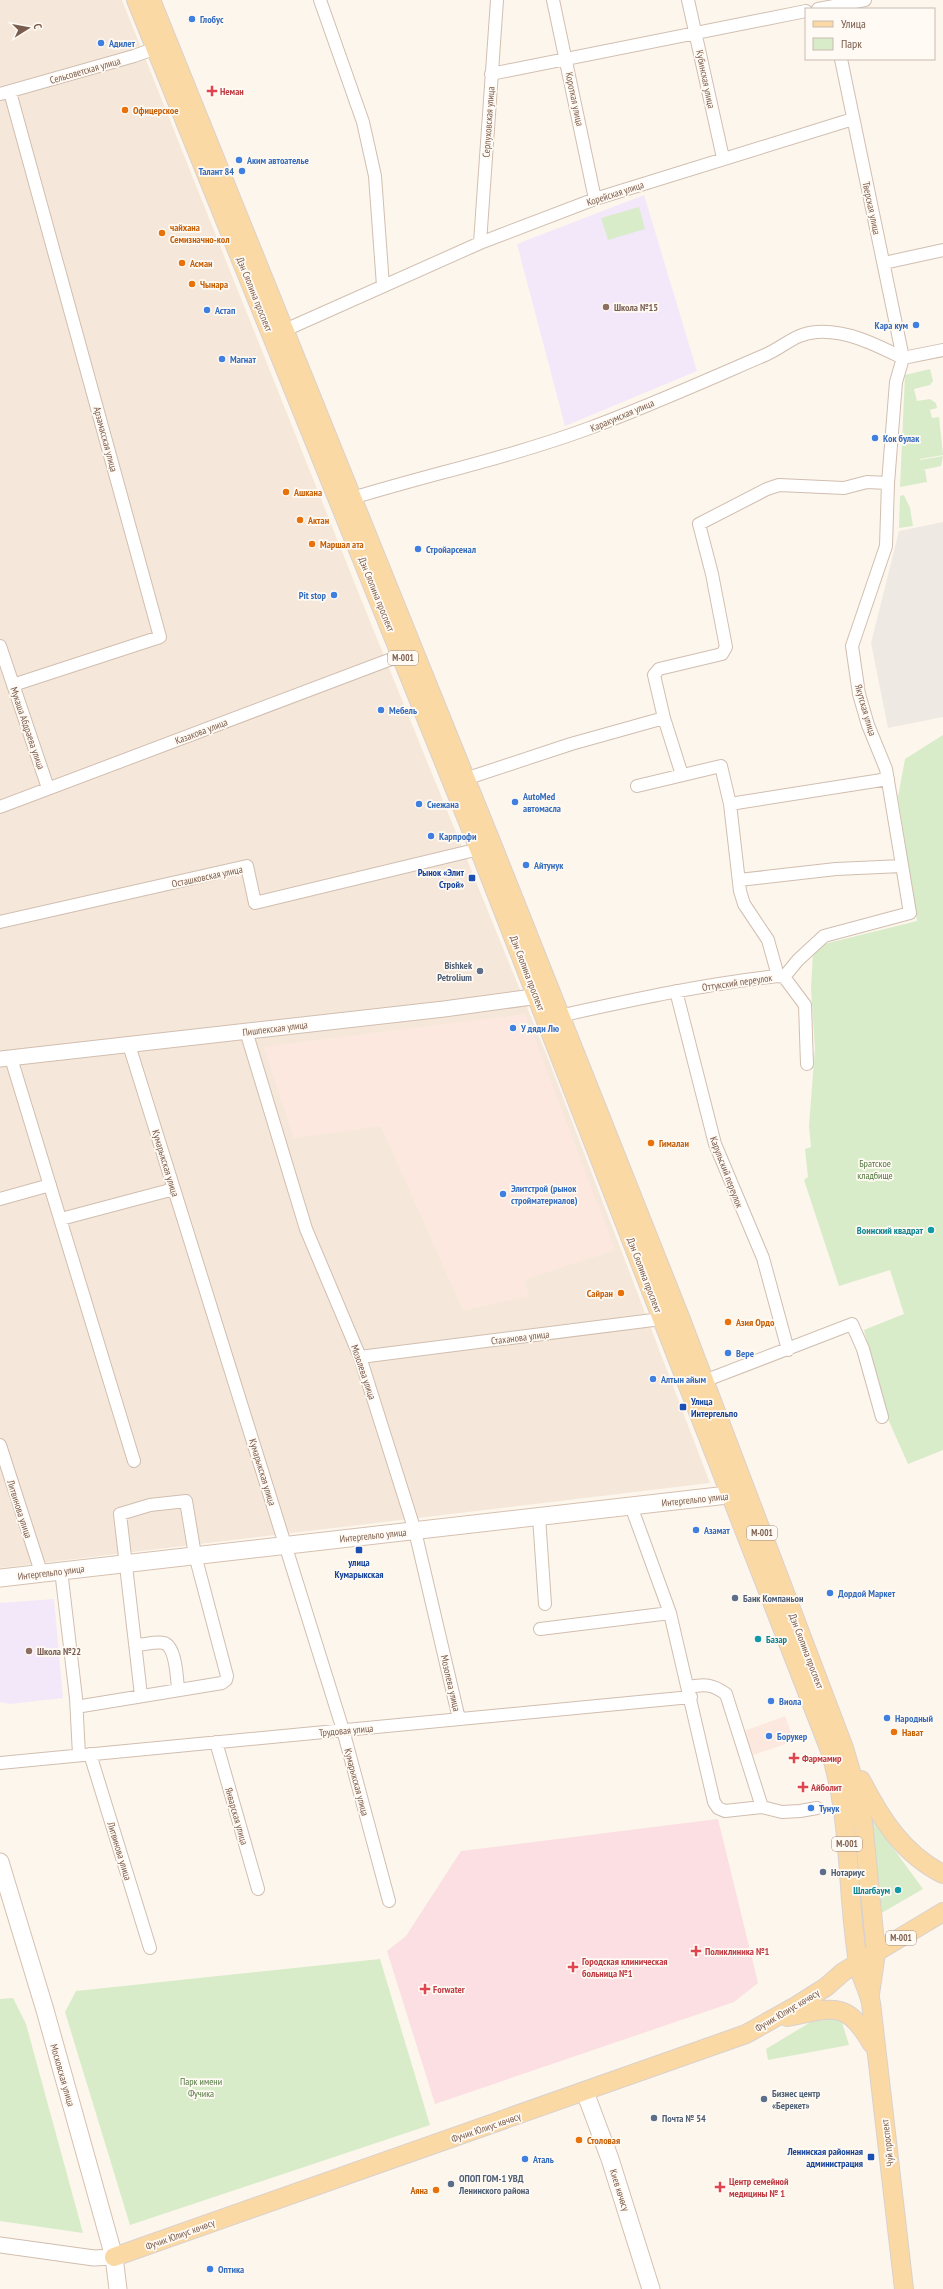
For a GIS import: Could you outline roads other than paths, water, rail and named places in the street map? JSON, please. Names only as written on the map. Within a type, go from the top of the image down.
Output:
[{"type":"main road","name":"Дэн Сяопина проспект","points":[[136,0],[163,46],[285,330],[342,500],[459,781],[671,1318],[704,1381],[738,1495],[844,1748],[862,1815],[876,1952]]},
{"type":"main road","name":"Дэн Сяопина проспект","points":[[151,0],[163,46],[402,655],[459,781],[480,849],[544,995],[559,1016],[738,1495],[835,1766],[846,1823],[858,1964]]},
{"type":"main road","name":"Интергельпо улица","points":[[0,1578],[41,1572],[738,1495]]},
{"type":"main road","points":[[844,1748],[869,1796],[896,1836],[914,1856],[943,1874]]},
{"type":"main road","name":"Московская улица","points":[[0,1863],[45,2010],[114,2257],[118,2289]]},
{"type":"main road","name":"Фучик Юлиус көчөсү","points":[[114,2257],[746,2034],[774,2020],[876,1952],[943,1912]]},
{"type":"main road","name":"Чуй проспект","points":[[876,1952],[870,1997],[904,2289]]},
{"type":"main road","name":"Чуй проспект","points":[[858,1964],[870,1997]]},
{"type":"main road","points":[[774,2020],[827,2009],[846,2012],[860,2024],[875,2049]]},
{"type":"main road","name":"Киев көчөсү","points":[[585,2092],[610,2159],[652,2289]]},
{"type":"street","points":[[320,0],[363,122],[375,176],[383,286]]},
{"type":"street","name":"Серпуховская улица","points":[[480,243],[498,0]]},
{"type":"street","name":"Короткая улица","points":[[553,0],[595,199]]},
{"type":"street","name":"Кубинская улица","points":[[688,0],[723,158]]},
{"type":"street","points":[[827,6],[865,0]]},
{"type":"street","points":[[492,74],[805,11]]},
{"type":"street","name":"Сельсоветская улица","points":[[5,93],[163,46]]},
{"type":"street","name":"Тверская улица","points":[[841,60],[903,358]]},
{"type":"street","name":"Арзамасская улица","points":[[5,93],[160,637],[13,685]]},
{"type":"street","name":"Корейская улица","points":[[285,330],[480,243],[595,199],[723,158],[853,119]]},
{"type":"street","points":[[884,263],[943,250]]},
{"type":"street","name":"Каракумская улица","points":[[342,500],[498,458],[587,429],[768,354],[799,335],[816,332],[836,333],[858,338],[903,358]]},
{"type":"street","points":[[903,358],[943,350]]},
{"type":"street","name":"Якутская улица","points":[[781,976],[824,936],[910,913],[886,769],[868,725],[859,694],[852,646],[886,546],[888,483],[896,382],[903,358]]},
{"type":"street","points":[[682,775],[664,718],[654,675],[658,669],[722,654],[726,647],[712,574],[699,524],[767,489],[779,485],[798,485],[827,489],[844,488],[867,482],[888,483]]},
{"type":"street","name":"Мукаша Абдраева улица","points":[[0,646],[48,788]]},
{"type":"street","name":"Казакова улица","points":[[0,807],[402,655]]},
{"type":"street","points":[[459,781],[571,744],[664,718]]},
{"type":"street","name":"Оттукский переулок","points":[[559,1016],[676,991],[734,981],[781,976],[768,940],[744,904],[740,891],[730,804],[721,766],[637,786]]},
{"type":"street","points":[[730,804],[888,779]]},
{"type":"street","name":"Осташковская улица","points":[[0,922],[247,866],[255,903],[480,849]]},
{"type":"street","points":[[739,880],[836,870],[902,866]]},
{"type":"street","points":[[781,976],[805,1005],[807,1064]]},
{"type":"street","name":"Карульский переулок","points":[[676,991],[715,1144],[763,1258],[788,1350]]},
{"type":"street","name":"Пишпекская улица","points":[[5,1059],[544,995]]},
{"type":"street","name":"Мозолева улица","points":[[246,1031],[306,1229],[360,1357],[415,1530],[459,1719]]},
{"type":"street","name":"Кумарыкская улица","points":[[129,1044],[343,1730],[388,1901]]},
{"type":"street","points":[[5,1059],[61,1219],[134,1461]]},
{"type":"street","points":[[0,1199],[50,1185]]},
{"type":"street","points":[[61,1219],[174,1189]]},
{"type":"street","name":"Стаханова улица","points":[[360,1357],[671,1318]]},
{"type":"street","points":[[704,1381],[788,1350],[852,1324],[863,1349],[882,1417]]},
{"type":"street","name":"Литвинова улица","points":[[0,1445],[41,1572]]},
{"type":"street","points":[[82,1706],[141,1695],[222,1683],[226,1680],[227,1676],[195,1555],[186,1500],[150,1505],[120,1514],[141,1695]]},
{"type":"street","points":[[631,1506],[670,1613],[690,1692],[714,1802],[718,1808],[725,1811],[762,1807],[782,1812],[817,1808]]},
{"type":"street","points":[[539,1517],[545,1604]]},
{"type":"street","name":"Литвинова улица","points":[[61,1570],[84,1755],[150,1948]]},
{"type":"street","points":[[540,1629],[670,1613]]},
{"type":"street","points":[[135,1645],[164,1644],[170,1648],[174,1656],[178,1690]]},
{"type":"street","name":"Трудовая улица","points":[[0,1763],[459,1719],[690,1692],[707,1683],[726,1694],[762,1807]]},
{"type":"street","name":"Январская улица","points":[[216,1742],[258,1889]]},
{"type":"street","name":"Фучик Юлиус көчөсү","points":[[0,2245],[94,2258],[114,2257]]},
{"type":"place","name":"Глобус","points":[[192,19]]},
{"type":"place","name":"Адилет","points":[[101,43]]},
{"type":"place","name":"Неман","points":[[212,91]]},
{"type":"place","name":"Офицерское","points":[[125,110]]},
{"type":"place","name":"Аким автоателье","points":[[239,160]]},
{"type":"place","name":"Талант 84","points":[[242,171]]},
{"type":"place","name":"чайхана Семизначно-кол","points":[[162,233]]},
{"type":"place","name":"Асман","points":[[182,263]]},
{"type":"place","name":"Чынара","points":[[192,284]]},
{"type":"place","name":"Школа №15","points":[[606,307]]},
{"type":"place","name":"Астап","points":[[207,310]]},
{"type":"place","name":"Кара кум","points":[[916,325]]},
{"type":"place","name":"Магнат","points":[[222,359]]},
{"type":"place","name":"Кок булак","points":[[875,438]]},
{"type":"place","name":"Ашкана","points":[[286,492]]},
{"type":"place","name":"Актан","points":[[300,520]]},
{"type":"place","name":"Маршал ата","points":[[312,544]]},
{"type":"place","name":"Стройарсенал","points":[[418,549]]},
{"type":"place","name":"Pit stop","points":[[334,595]]},
{"type":"place","name":"Мебель","points":[[381,710]]},
{"type":"place","name":"AutoMed автомасла","points":[[515,802]]},
{"type":"place","name":"Снежана","points":[[419,804]]},
{"type":"place","name":"Карпрофи","points":[[431,836]]},
{"type":"place","name":"Айтунук","points":[[526,865]]},
{"type":"place","name":"Рынок «Элит Строй»","points":[[472,878]]},
{"type":"place","name":"Bishkek Petrolium","points":[[480,971]]},
{"type":"place","name":"У дяди Лю","points":[[513,1028]]},
{"type":"place","name":"Гималаи","points":[[651,1143]]},
{"type":"place","name":"Элитстрой (рынок стройматериалов)","points":[[503,1194]]},
{"type":"place","name":"Воинский квадрат","points":[[931,1230]]},
{"type":"place","name":"Сайран","points":[[621,1293]]},
{"type":"place","name":"Азия Ордо","points":[[728,1322]]},
{"type":"place","name":"Вере","points":[[728,1353]]},
{"type":"place","name":"Алтын айым","points":[[653,1379]]},
{"type":"place","name":"Улица Интергельпо","points":[[683,1407]]},
{"type":"place","name":"Азамат","points":[[696,1530]]},
{"type":"place","name":"улица Кумарыкская","points":[[359,1550]]},
{"type":"place","name":"Дордой Маркет","points":[[830,1593]]},
{"type":"place","name":"Банк Компаньон","points":[[735,1598]]},
{"type":"place","name":"Базар","points":[[758,1639]]},
{"type":"place","name":"Школа №22","points":[[29,1651]]},
{"type":"place","name":"Виола","points":[[771,1701]]},
{"type":"place","name":"Народный","points":[[887,1718]]},
{"type":"place","name":"Нават","points":[[894,1732]]},
{"type":"place","name":"Борукер","points":[[769,1736]]},
{"type":"place","name":"Фармамир","points":[[794,1758]]},
{"type":"place","name":"Айболит","points":[[803,1787]]},
{"type":"place","name":"Тунук","points":[[811,1808]]},
{"type":"place","name":"Нотариус","points":[[823,1872]]},
{"type":"place","name":"Шлагбаум","points":[[898,1890]]},
{"type":"place","name":"Поликлиника №1","points":[[696,1951]]},
{"type":"place","name":"Городская клиническая больница №1","points":[[573,1967]]},
{"type":"place","name":"Forwater","points":[[425,1989]]},
{"type":"place","name":"Бизнес центр «Берекет»","points":[[764,2099]]},
{"type":"place","name":"Почта № 54","points":[[654,2118]]},
{"type":"place","name":"Столовая","points":[[579,2140]]},
{"type":"place","name":"Ленинская районная администрация","points":[[871,2157]]},
{"type":"place","name":"Аталь","points":[[525,2159]]},
{"type":"place","name":"ОПОП ГОМ-1 УВД Ленинского района","points":[[451,2184]]},
{"type":"place","name":"Центр семейной медицины № 1","points":[[720,2187]]},
{"type":"place","name":"Аяна","points":[[436,2190]]},
{"type":"place","name":"Оптика","points":[[210,2269]]},
{"type":"park label","name":"Братское кладбище","points":[[875,1168]]},
{"type":"park label","name":"Парк имени Фучика","points":[[201,2086]]}]
